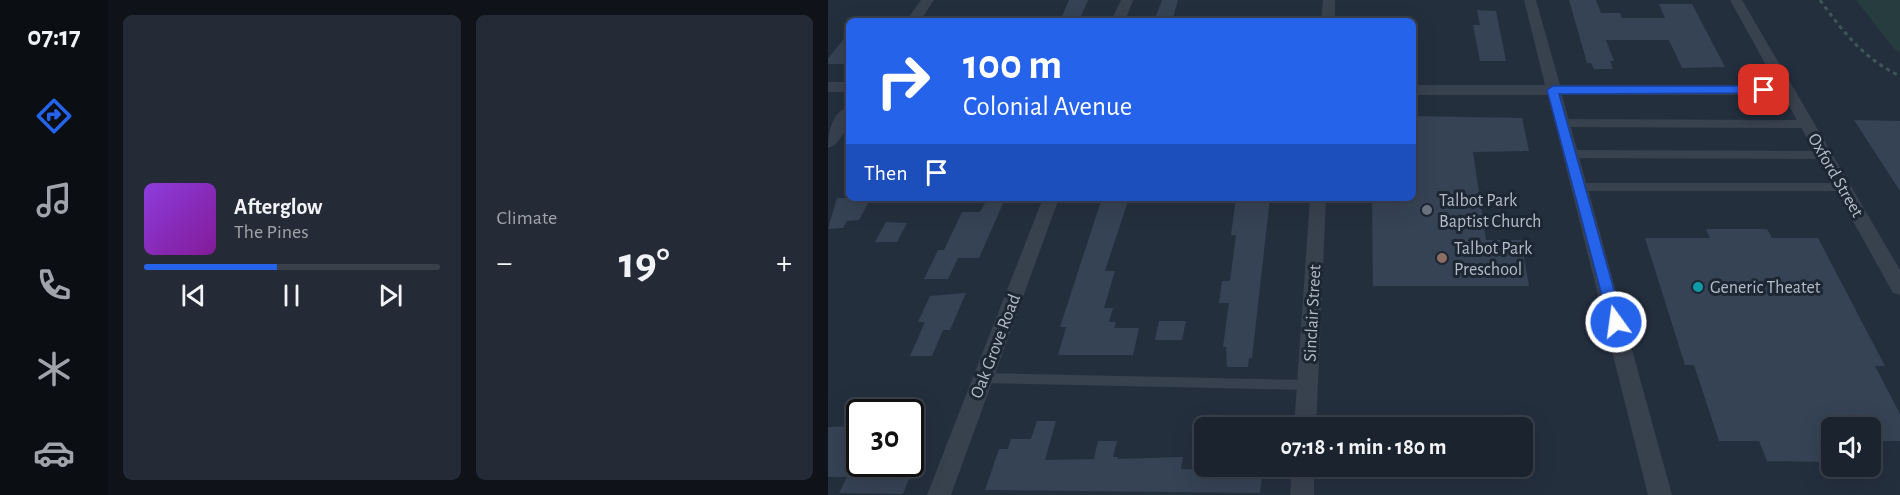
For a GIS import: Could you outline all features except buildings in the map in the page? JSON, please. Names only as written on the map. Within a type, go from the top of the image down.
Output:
[{"type":"street","points":[[915,18],[928,0]]},
{"type":"street","points":[[1119,18],[1127,0]]},
{"type":"street","points":[[1328,18],[1329,0]]},
{"type":"street","points":[[1530,0],[1660,495]]},
{"type":"street","name":"Oxford Street","points":[[1736,0],[1900,287]]},
{"type":"street","points":[[828,87],[846,87]]},
{"type":"street","points":[[1416,90],[1787,90]]},
{"type":"street","points":[[828,142],[846,116]]},
{"type":"street","name":"Oak Grove Road","points":[[939,495],[1051,201]]},
{"type":"street","name":"Sinclair Street","points":[[1306,417],[1318,201]]},
{"type":"street","points":[[1302,495],[1303,477]]},
{"type":"lane","points":[[1562,123],[1806,124]]},
{"type":"lane","points":[[1570,154],[1824,155]]},
{"type":"lane","points":[[1579,187],[1843,187]]},
{"type":"lane","points":[[983,378],[1308,385]]},
{"type":"path","points":[[1820,0],[1851,43],[1862,54],[1900,76]]},
{"type":"green space","points":[[1856,0],[1900,0],[1900,52],[1895,50]]},
{"type":"place","name":"Talbot Park Baptist Church","points":[[1427,210]]},
{"type":"place","name":"Talbot Park Preschool","points":[[1442,258]]},
{"type":"place","name":"Generic Theatet","points":[[1698,287]]},
{"type":"route","points":[[1616,322],[1553,90],[1764,90]]}]
